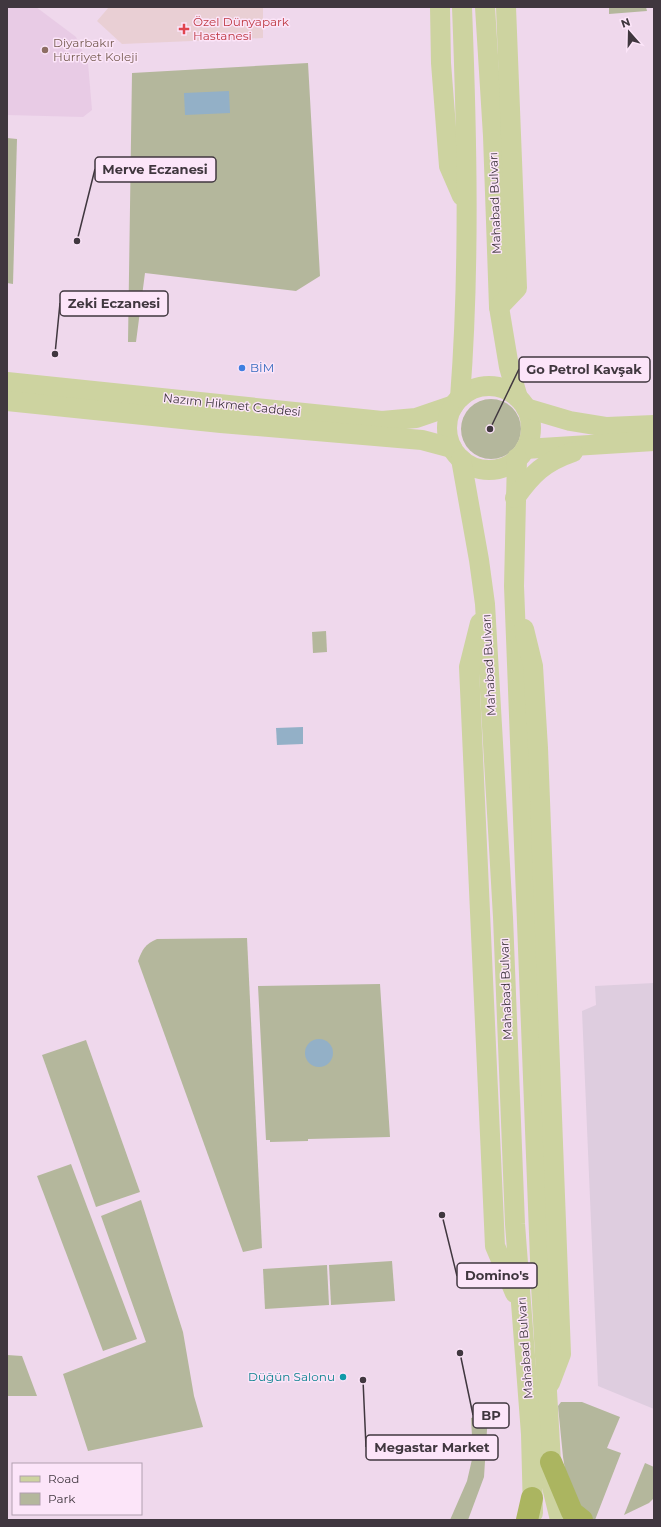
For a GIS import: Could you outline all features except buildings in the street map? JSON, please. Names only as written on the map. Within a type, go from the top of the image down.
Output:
[{"type":"highway","points":[[551,1462],[572,1512],[582,1520]]},
{"type":"highway","points":[[527,1520],[532,1498]]},
{"type":"main road","points":[[440,7],[441,63],[449,166],[466,207]]},
{"type":"main road","points":[[457,401],[465,331],[466,207],[462,7]]},
{"type":"main road","name":"Mahabad Bulvarı","points":[[485,7],[493,136],[498,307],[510,367],[522,403]]},
{"type":"main road","points":[[498,307],[517,288],[506,7]]},
{"type":"main road","name":"Nazım Hikmet Caddesi","points":[[7,382],[382,421],[416,418],[457,401]]},
{"type":"main road","points":[[654,425],[607,427],[570,421],[522,403],[508,391],[489,386],[470,390],[457,401],[449,415],[447,426],[448,438],[457,454],[471,466],[483,469],[495,469],[507,465],[521,454],[654,441]]},
{"type":"main road","name":"Nazım Hikmet Caddesi","points":[[7,401],[221,423],[422,440],[457,454]]},
{"type":"main road","points":[[515,498],[521,454],[529,440],[531,429],[530,418],[522,403]]},
{"type":"main road","points":[[515,498],[542,466],[558,457],[593,446]]},
{"type":"main road","name":"Mahabad Bulvarı","points":[[457,454],[479,560],[485,604],[469,667],[495,1246],[522,1309],[531,1434],[533,1520]]},
{"type":"main road","name":"Mahabad Bulvarı","points":[[515,498],[514,586],[533,666],[538,748],[561,1354],[547,1391],[552,1487],[560,1520]]},
{"type":"shaded area","name":"Diyarbakır Hürriyet Koleji","points":[[7,7],[36,7],[76,37],[88,63],[92,110],[83,117],[7,115]]},
{"type":"shaded area","name":"Özel Dünyapark Hastanesi","points":[[109,7],[263,7],[263,38],[122,44],[97,21]]},
{"type":"shaded area","points":[[654,983],[654,1409],[598,1386],[582,1011],[596,1005],[595,986]]},
{"type":"green space","points":[[609,7],[646,7],[647,11],[609,14]]},
{"type":"green space","points":[[308,63],[320,276],[296,291],[145,273],[136,342],[128,342],[132,73]]},
{"type":"green space","points":[[7,138],[17,139],[13,284],[7,283]]},
{"type":"green space","points":[[485,399],[497,399],[513,407],[519,417],[521,429],[519,441],[513,451],[497,459],[485,459],[469,451],[461,435],[461,423],[469,407]]},
{"type":"green space","points":[[326,631],[327,652],[313,653],[312,632]]},
{"type":"green space","points":[[247,938],[262,1248],[243,1252],[138,961],[144,948],[157,939]]},
{"type":"green space","points":[[380,984],[390,1137],[308,1139],[308,1141],[270,1142],[270,1140],[266,1140],[258,986]]},
{"type":"green space","points":[[86,1040],[140,1192],[96,1207],[42,1055]]},
{"type":"green space","points":[[71,1164],[137,1339],[103,1351],[37,1176]]},
{"type":"green space","points":[[141,1200],[183,1332],[194,1396],[203,1427],[88,1451],[63,1374],[146,1342],[101,1216]]},
{"type":"green space","points":[[392,1261],[395,1301],[331,1305],[329,1265]]},
{"type":"green space","points":[[327,1265],[329,1305],[265,1309],[263,1269]]},
{"type":"green space","points":[[7,1355],[22,1356],[37,1396],[7,1396]]},
{"type":"green space","points":[[561,1402],[582,1402],[620,1417],[607,1448],[621,1453],[595,1520],[588,1520],[569,1494],[563,1457],[558,1406]]},
{"type":"green space","points":[[488,1414],[484,1477],[468,1520],[450,1520],[467,1481],[473,1455],[471,1418]]},
{"type":"green space","points":[[645,1463],[654,1467],[654,1498],[649,1503],[624,1515]]},
{"type":"water","points":[[229,91],[230,113],[185,115],[184,93]]},
{"type":"water","points":[[303,727],[303,744],[277,745],[276,728]]},
{"type":"water","points":[[319,1039],[329,1043],[333,1053],[329,1063],[319,1067],[309,1063],[305,1053],[309,1043]]},
{"type":"place","name":"Özel Dünyapark Hastanesi","points":[[184,29]]},
{"type":"place","name":"Diyarbakır Hürriyet Koleji","points":[[45,50]]},
{"type":"place","name":"Merve Eczanesi","points":[[77,241]]},
{"type":"place","name":"Zeki Eczanesi","points":[[55,354]]},
{"type":"place","name":"BİM","points":[[242,368]]},
{"type":"place","name":"Go Petrol Kavşak","points":[[490,429]]},
{"type":"place","name":"Domino's","points":[[442,1215]]},
{"type":"place","name":"BP","points":[[460,1353]]},
{"type":"place","name":"Düğün Salonu","points":[[343,1377]]},
{"type":"place","name":"Megastar Market","points":[[363,1380]]}]
